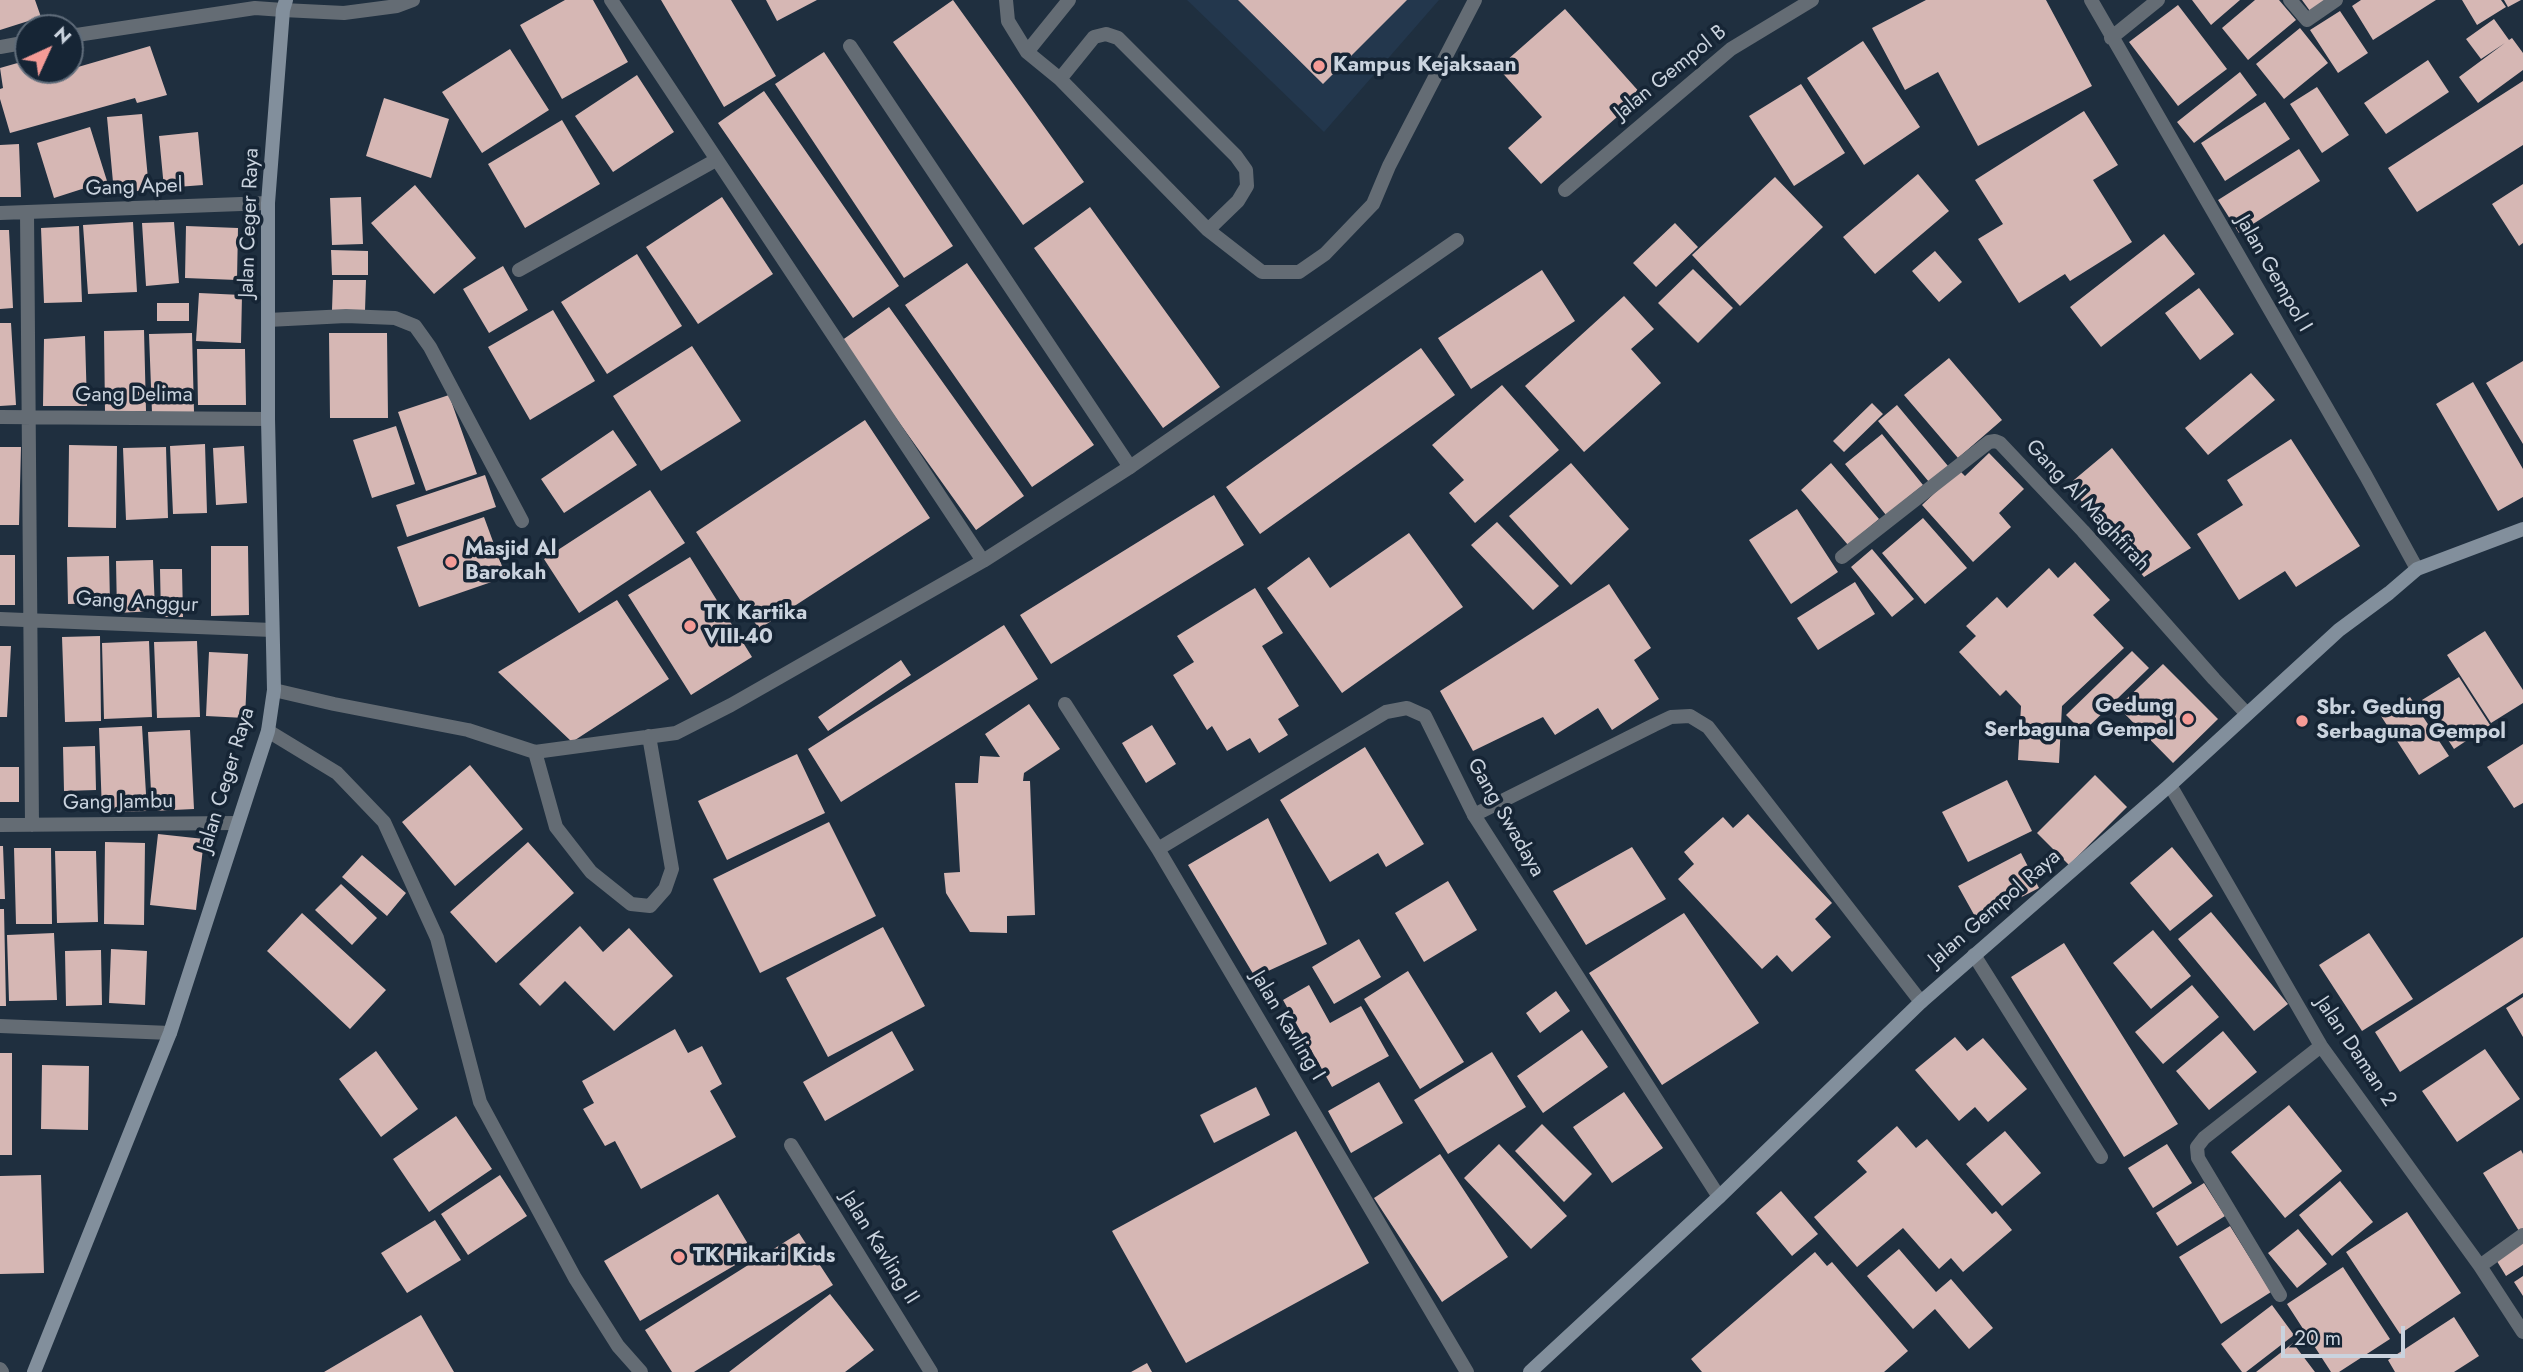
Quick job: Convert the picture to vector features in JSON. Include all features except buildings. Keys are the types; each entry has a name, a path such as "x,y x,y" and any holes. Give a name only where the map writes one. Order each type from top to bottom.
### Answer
{"main road":[{"name":"Jalan Ceger Raya","path":"34,1372 170,1033 268,731 274,690 268,419 268,203 285,5"},
{"name":"Jalan Gempol Raya","path":"1530,1372 1719,1197 1921,1002 2170,785 2339,630 2417,569 2523,529"}],"street":[{"path":"84,34 255,8 285,5 344,13 397,6 413,0"},
{"path":"611,0 983,561"},
{"path":"1006,0 1008,21 1027,52 1060,79 1208,230 1262,272 1299,272 1325,254 1373,204 1389,166 1475,0"},
{"path":"1027,52 1069,0"},
{"name":"Jalan Gempol B","path":"1565,190 1731,48 1812,0"},
{"name":"Jalan Gempol I","path":"2091,0 2367,476 2417,569"},
{"path":"2111,38 2158,0"},
{"path":"2290,0 2307,20 2336,0"},
{"path":"1060,79 1094,37 1106,34 1118,38 1226,146 1246,170 1247,186 1238,201 1208,230"},
{"path":"850,46 1130,467"},
{"path":"519,270 716,160"},
{"name":"Gang Apel","path":"0,213 268,203"},
{"path":"27,212 32,825"},
{"path":"274,690 468,730 535,752 676,733 732,705 983,561 1130,467 1457,240"},
{"path":"268,320 346,316 395,318 415,326 430,347 522,521"},
{"name":"Gang Delima","path":"0,417 268,419"},
{"name":"Gang Al Maghfirah","path":"1842,557 1989,442 1995,441 2000,443 2083,531 2248,714"},
{"name":"Gang Anggur","path":"0,618 272,630"},
{"name":"Jalan Kavling I","path":"1065,704 1158,849 1467,1372"},
{"name":"Gang Swadaya","path":"1158,849 1386,712 1407,708 1425,716 1474,815 1719,1197"},
{"path":"1474,815 1671,717 1690,716 1708,727 1921,1002"},
{"path":"268,731 337,773 384,822 437,937 480,1102 575,1278 618,1346 641,1372"},
{"path":"535,752 556,827 591,872 631,904 650,906 666,889 672,869 649,736"},
{"name":"Jalan Daman 2","path":"2170,785 2321,1046 2480,1266 2523,1332"},
{"name":"Gang Jambu","path":"0,825 237,823"},
{"path":"1974,955 2101,1157"},
{"path":"0,1026 170,1033"},
{"path":"2280,1295 2198,1158 2197,1147 2204,1138 2321,1046"},
{"name":"Jalan Kavling II","path":"791,1145 931,1372"},
{"path":"2480,1266 2523,1235"}],"shaded area":[{"name":"Kampus Kejaksaan","path":"1187,0 1439,0 1324,132"}],"place":[{"name":"Kampus Kejaksaan","path":"1319,66"},
{"name":"Masjid Al Barokah","path":"451,562"},
{"name":"TK Kartika VIII-40","path":"690,626"},
{"name":"Gedung Serbaguna Gempol","path":"2188,719"},
{"name":"Sbr. Gedung Serbaguna Gempol","path":"2302,721"},
{"name":"TK Hikari Kids","path":"679,1257"}]}
